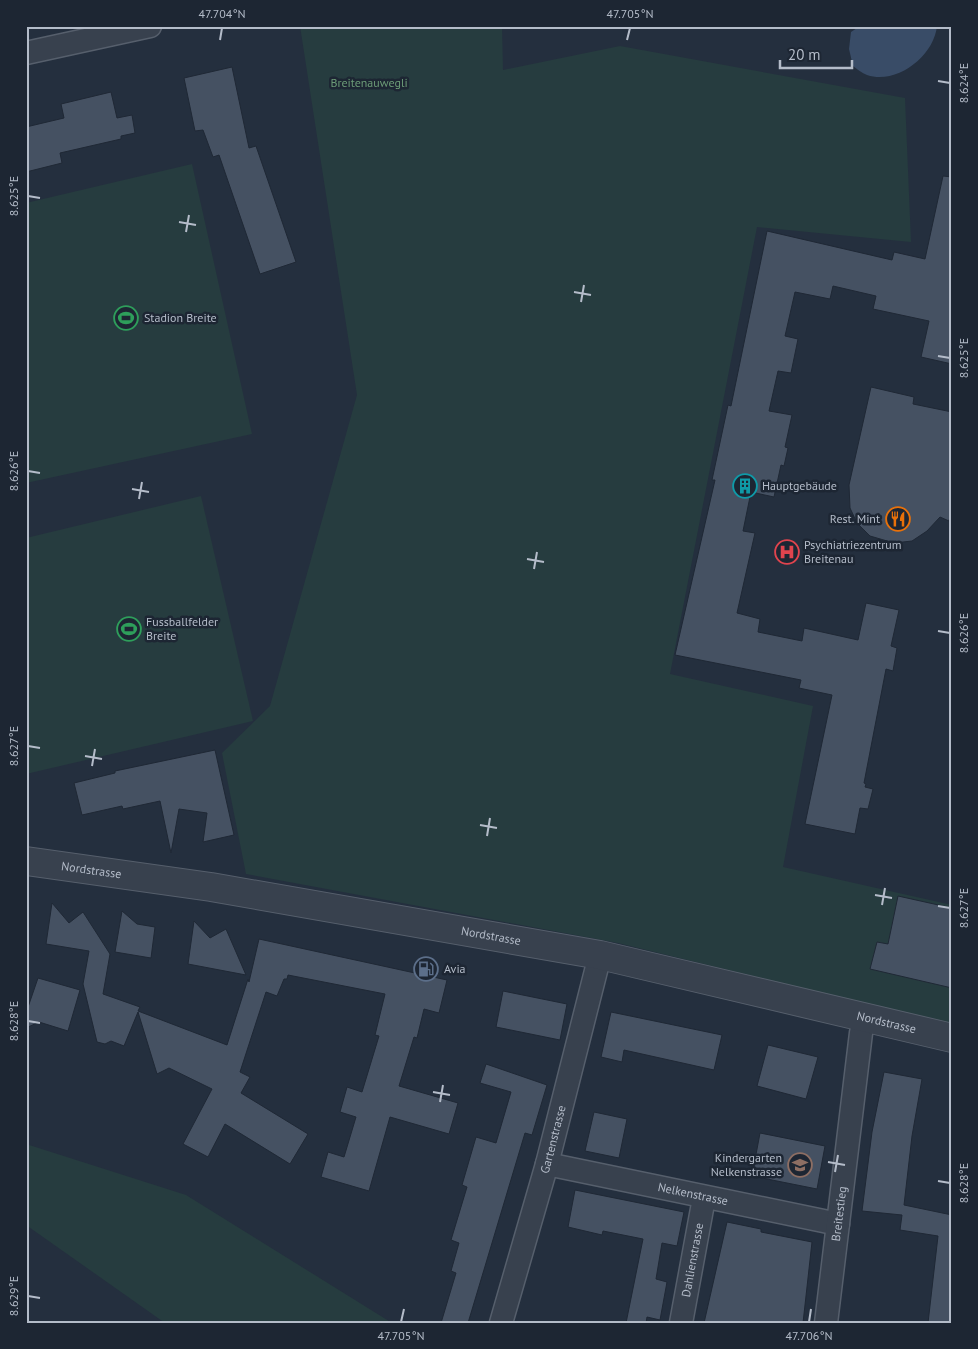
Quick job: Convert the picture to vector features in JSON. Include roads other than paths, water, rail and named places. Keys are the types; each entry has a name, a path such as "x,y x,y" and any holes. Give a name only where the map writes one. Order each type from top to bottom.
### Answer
{"street":[{"path":"26,53 150,26"},
{"name":"Nordstrasse","path":"26,861 211,887 600,955 952,1038"},
{"name":"Gartenstrasse","path":"501,1323 546,1164 600,955"},
{"name":"Breitestieg","path":"826,1323 861,1033 865,1017"},
{"name":"Nelkenstrasse","path":"546,1164 704,1198 838,1224"},
{"name":"Dahlienstrasse","path":"681,1323 704,1198"}],"water":[{"path":"860,26 937,26 929,48 912,66 890,76 878,77 867,75 853,66 849,49 851,32"}],"place":[{"name":"Stadion Breite","path":"126,318"},
{"name":"Hauptgebäude","path":"745,486"},
{"name":"Rest. Mint","path":"898,519"},
{"name":"Psychiatriezentrum Breitenau","path":"787,552"},
{"name":"Fussballfelder Breite","path":"129,629"},
{"name":"Avia","path":"426,969"},
{"name":"Kindergarten Nelkenstrasse","path":"800,1165"}],"park label":[{"name":"Breitenauwegli","path":"369,83"}]}
